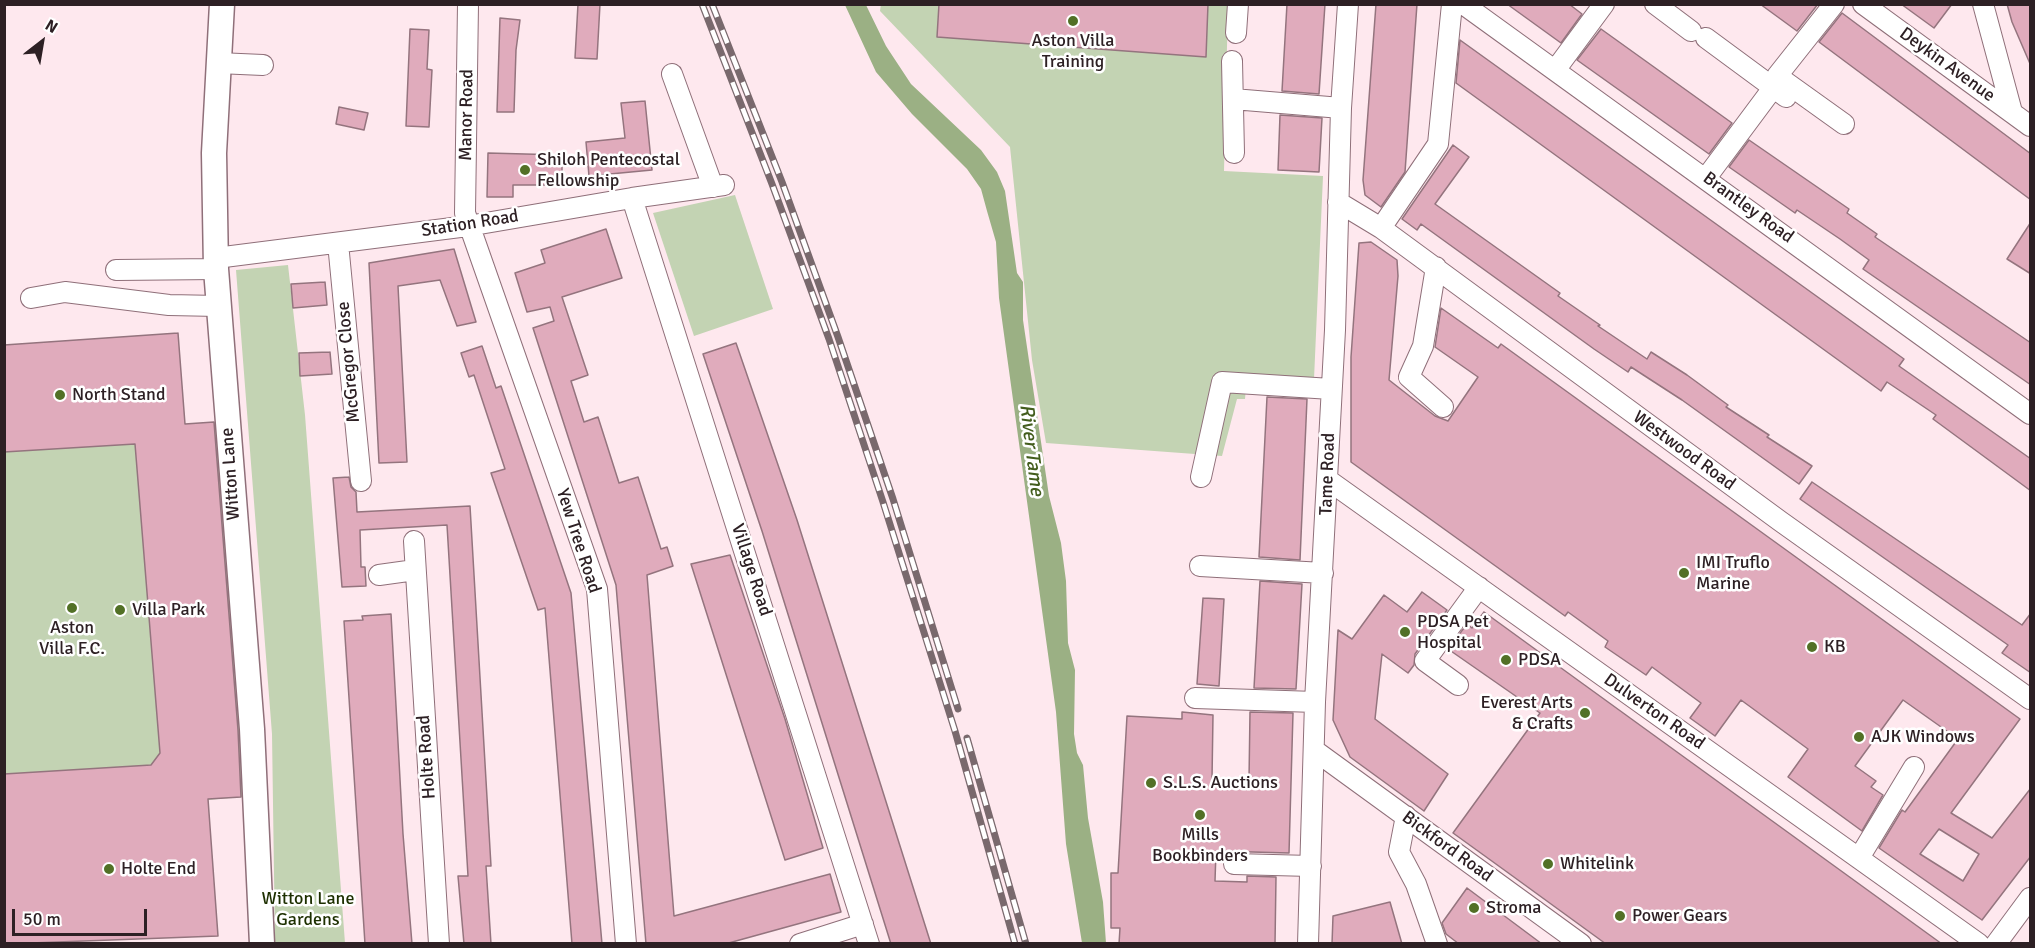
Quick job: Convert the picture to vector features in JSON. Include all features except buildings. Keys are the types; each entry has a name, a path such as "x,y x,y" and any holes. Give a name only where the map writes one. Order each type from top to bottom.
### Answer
{"main road":[{"name":"Witton Lane","path":"222,4 214,177 216,264 252,729 262,944"}],"street":[{"name":"Manor Road","path":"468,4 465,213 468,226"},
{"path":"1236,33 1238,4"},
{"name":"Tame Road","path":"1308,944 1315,702 1328,480 1341,108 1348,4"},
{"path":"1381,228 1438,144 1452,4"},
{"name":"Brantley Road","path":"1463,4 2031,414"},
{"path":"1556,69 1604,4"},
{"path":"1655,4 1700,31 1841,130"},
{"path":"1706,178 1834,4"},
{"name":"Deykin Avenue","path":"1863,4 2031,126"},
{"path":"1983,4 2012,112"},
{"path":"1232,61 1234,153"},
{"path":"218,63 263,65"},
{"name":"Station Road","path":"165,304 116,270 216,264 338,243 468,226 719,186 672,74"},
{"path":"1233,99 1341,108"},
{"name":"Village Road","path":"633,198 869,944"},
{"name":"Westwood Road","path":"1338,202 1381,228 1436,267 1780,521 2031,699"},
{"name":"Yew Tree Road","path":"468,226 597,589 626,944"},
{"name":"McGregor Close","path":"338,243 360,481"},
{"path":"1436,267 1423,346 1409,377 1443,407"},
{"path":"31,298 65,292 165,304 218,306"},
{"path":"1201,477 1222,382 1330,389"},
{"name":"Dulverton Road","path":"1328,480 1979,944"},
{"name":"Holte Road","path":"414,541 439,944"},
{"path":"1200,567 1323,573"},
{"path":"379,575 415,570"},
{"path":"1458,685 1425,661 1479,587"},
{"path":"1195,698 1315,702"},
{"name":"Bickford Road","path":"1314,750 1581,944"},
{"path":"1859,858 1914,767"},
{"path":"1406,816 1399,852 1416,884 1437,944"},
{"path":"1234,864 1311,866"},
{"path":"1996,944 2031,898"},
{"path":"800,944 863,924"}],"green space":[{"path":"881,4 1228,5 1224,171 1323,176 1314,379 1247,376 1245,399 1237,399 1222,456 1046,443 1032,360 1010,147 880,11"},
{"path":"735,195 773,309 694,336 653,213"},
{"name":"Witton Lane Gardens","path":"288,265 305,415 345,943 275,943 272,734 236,270"},
{"name":"Villa Park","path":"178,333 185,424 222,422 250,796 208,800 218,936 5,944 5,345"}],"water":[{"name":"River Tame","path":"845,5 866,5 886,46 911,84 981,150 997,172 1005,191 1017,273 1023,282 1023,320 1049,496 1061,543 1066,581 1068,643 1075,670 1074,734 1077,753 1083,765 1088,818 1103,902 1106,943 1082,943 1066,844 1056,712 999,298 996,242 981,189 967,169 912,114 876,72"}],"railway":[{"path":"702,4 829,339 955,731 1015,944"},
{"path":"712,4 782,182 838,337 893,499 958,709"},
{"path":"967,738 1026,944"}],"place":[{"name":"Aston Villa Training","path":"1073,21"},
{"name":"Shiloh Pentecostal Fellowship","path":"525,170"},
{"name":"North Stand","path":"60,395"},
{"name":"IMI Truflo Marine","path":"1684,573"},
{"name":"Aston Villa F.C.","path":"72,608"},
{"name":"Villa Park","path":"120,610"},
{"name":"PDSA Pet Hospital","path":"1405,632"},
{"name":"KB","path":"1812,647"},
{"name":"PDSA","path":"1506,660"},
{"name":"Everest Arts & Crafts","path":"1585,713"},
{"name":"AJK Windows","path":"1859,737"},
{"name":"S.L.S. Auctions","path":"1151,783"},
{"name":"Mills Bookbinders","path":"1200,815"},
{"name":"Whitelink","path":"1548,864"},
{"name":"Holte End","path":"109,869"},
{"name":"Stroma","path":"1474,908"},
{"name":"Power Gears","path":"1620,916"}]}
